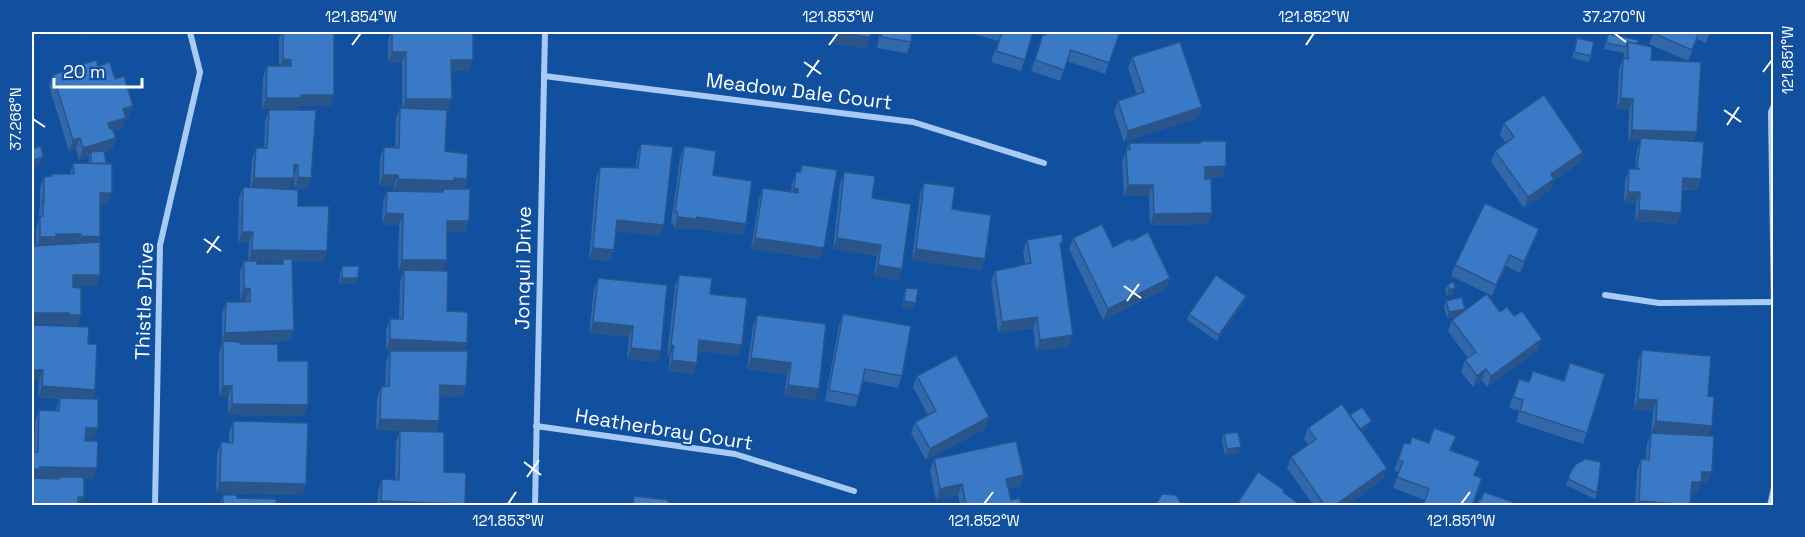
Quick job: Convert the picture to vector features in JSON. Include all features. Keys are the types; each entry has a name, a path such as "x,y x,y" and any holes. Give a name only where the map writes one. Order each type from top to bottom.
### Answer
{"street":[{"name":"Thistle Drive","path":"155,506 160,244 200,72 190,32"},
{"name":"Jonquil Drive","path":"535,506 545,32"},
{"name":"Meadow Dale Court","path":"544,76 913,122 1044,163"},
{"path":"1773,105 1771,112 1773,306"},
{"path":"1605,295 1659,303 1773,302"},
{"name":"Heatherbray Court","path":"536,426 735,454 854,491"},
{"path":"1770,506 1773,489"}],"building":[{"path":"283,32 334,32 334,95 266,98 267,66 291,66 291,60 283,59"},
{"path":"392,32 473,32 473,60 451,60 452,99 406,99 406,52 392,52"},
{"path":"837,32 871,32 870,37"},
{"path":"882,32 912,32 911,42 881,37"},
{"path":"1002,32 1033,32 1025,60 996,51"},
{"path":"1046,32 1120,32 1109,63 1071,50 1064,70 1035,60 1043,34 1045,35"},
{"path":"1654,32 1699,32 1692,50"},
{"path":"1608,34 1638,40 1637,44 1628,42 1626,47 1606,43"},
{"path":"1577,38 1594,42 1591,56 1574,52"},
{"path":"1180,42 1202,107 1128,131 1118,101 1144,92 1132,57"},
{"path":"1628,42 1652,47 1651,60 1701,62 1697,132 1632,130 1633,99 1621,98 1623,58 1628,59"},
{"path":"96,60 98,66 110,62 115,79 124,76 133,106 123,109 126,118 108,123 116,138 83,148 80,138 73,140 53,75 77,67 79,72 82,71 80,65"},
{"path":"1544,95 1583,152 1551,174 1554,179 1528,197 1495,151 1514,137 1504,123"},
{"path":"400,108 447,110 445,151 468,154 467,179 454,178 454,181 398,179 398,175 383,175 384,147 399,148"},
{"path":"269,110 316,110 311,178 298,177 298,165 294,165 294,178 254,178 256,148 267,148"},
{"path":"1641,138 1704,142 1701,179 1683,178 1681,213 1639,210 1640,192 1628,192 1629,169 1639,169 1637,167"},
{"path":"1200,141 1226,141 1226,166 1205,167 1205,179 1211,179 1212,213 1154,214 1153,185 1128,185 1126,150 1130,150 1129,143 1200,143"},
{"path":"641,144 673,147 664,225 617,220 614,250 593,248 600,167 638,168"},
{"path":"41,146 43,157 32,160 32,149"},
{"path":"684,146 716,151 713,175 752,181 746,224 697,217 696,219 678,217 675,212"},
{"path":"104,151 106,163 91,164 91,152"},
{"path":"73,163 112,164 112,193 100,193 100,237 56,234 56,237 40,237 44,177 52,176 52,174 74,174"},
{"path":"802,165 837,170 824,248 755,238 763,188 798,193 798,189 794,188 796,172 801,172"},
{"path":"844,172 875,176 872,198 911,204 902,269 878,265 881,245 837,238"},
{"path":"924,183 955,187 952,209 991,215 985,259 916,249"},
{"path":"243,187 298,190 298,206 329,206 327,251 252,250 253,232 242,232"},
{"path":"444,189 470,189 469,221 447,221 447,260 402,260 403,214 386,213 387,191 443,192"},
{"path":"1485,203 1539,229 1524,262 1510,255 1496,285 1455,265"},
{"path":"1102,224 1113,247 1131,238 1132,241 1148,232 1170,278 1108,309 1073,238"},
{"path":"1062,234 1063,243 1060,243 1073,335 1040,340 1037,317 1002,322 995,271 1031,263 1027,240"},
{"path":"32,242 33,246 100,242 100,275 73,275 73,287 81,288 81,315 32,313"},
{"path":"283,259 292,259 294,330 225,333 226,302 250,302 250,289 244,288 244,261 257,261 257,264 283,264"},
{"path":"342,266 359,266 358,278 342,278"},
{"path":"404,270 448,271 447,311 468,312 467,343 390,339 390,319 403,319"},
{"path":"679,275 712,278 710,294 747,298 742,345 699,340 697,363 672,360 674,346 671,345"},
{"path":"1216,275 1246,296 1219,335 1189,314"},
{"path":"598,278 667,285 661,351 631,348 633,326 593,322"},
{"path":"1454,282 1455,288 1449,290 1448,284"},
{"path":"906,288 918,289 916,303 904,301"},
{"path":"1487,294 1500,312 1507,307 1514,316 1522,311 1542,339 1491,376 1486,369 1477,376 1465,360 1476,352 1452,320"},
{"path":"1462,297 1465,309 1449,312 1446,301"},
{"path":"843,314 911,326 902,376 865,369 859,396 829,390"},
{"path":"757,315 826,324 819,389 788,385 791,363 751,358"},
{"path":"32,325 89,327 88,344 97,344 95,390 42,386 43,370 32,370"},
{"path":"223,341 240,342 240,344 278,344 278,361 308,361 308,405 232,404 232,386 223,386"},
{"path":"1642,350 1711,356 1708,396 1714,397 1712,426 1656,421 1657,400 1638,399"},
{"path":"390,351 468,351 466,386 440,385 439,421 380,419 381,387 389,386"},
{"path":"956,355 989,417 930,449 915,422 936,411 917,376"},
{"path":"1570,363 1605,374 1587,433 1520,411 1523,400 1513,397 1519,379 1529,382 1533,371 1564,381"},
{"path":"60,398 98,399 98,428 86,428 85,441 98,441 97,468 40,467 40,469 32,469 32,452 38,452 39,410 59,411"},
{"path":"1342,404 1387,468 1334,506 1325,506 1291,457 1316,439 1308,428"},
{"path":"1362,407 1372,421 1360,429 1350,415"},
{"path":"233,421 308,423 306,484 220,482 221,442 233,443"},
{"path":"1434,428 1456,436 1450,450 1480,461 1474,475 1482,478 1472,506 1463,503 1463,506 1423,506 1429,489 1397,477 1403,461 1398,460 1404,443 1410,444 1412,437 1429,443"},
{"path":"400,431 444,432 444,472 466,473 465,504 381,501 382,479 399,480"},
{"path":"1238,432 1241,447 1227,449 1224,434"},
{"path":"1651,433 1714,436 1712,472 1702,472 1701,482 1692,482 1690,505 1639,501 1641,459 1649,460"},
{"path":"1016,441 1024,475 1006,479 1011,500 1020,498 1021,506 966,506 962,484 940,489 934,459"},
{"path":"1585,459 1601,462 1597,493 1568,479 1576,464"},
{"path":"1258,472 1302,506 1244,506 1238,502"},
{"path":"59,477 84,477 84,497 78,497 78,506 32,506 32,478 59,479"},
{"path":"1484,492 1521,505 1521,506 1477,506"},
{"path":"1162,494 1176,495 1182,506 1155,506"},
{"path":"223,495 237,495 237,498 276,499 276,506 223,506"},
{"path":"634,496 668,500 668,506 633,506"}]}
